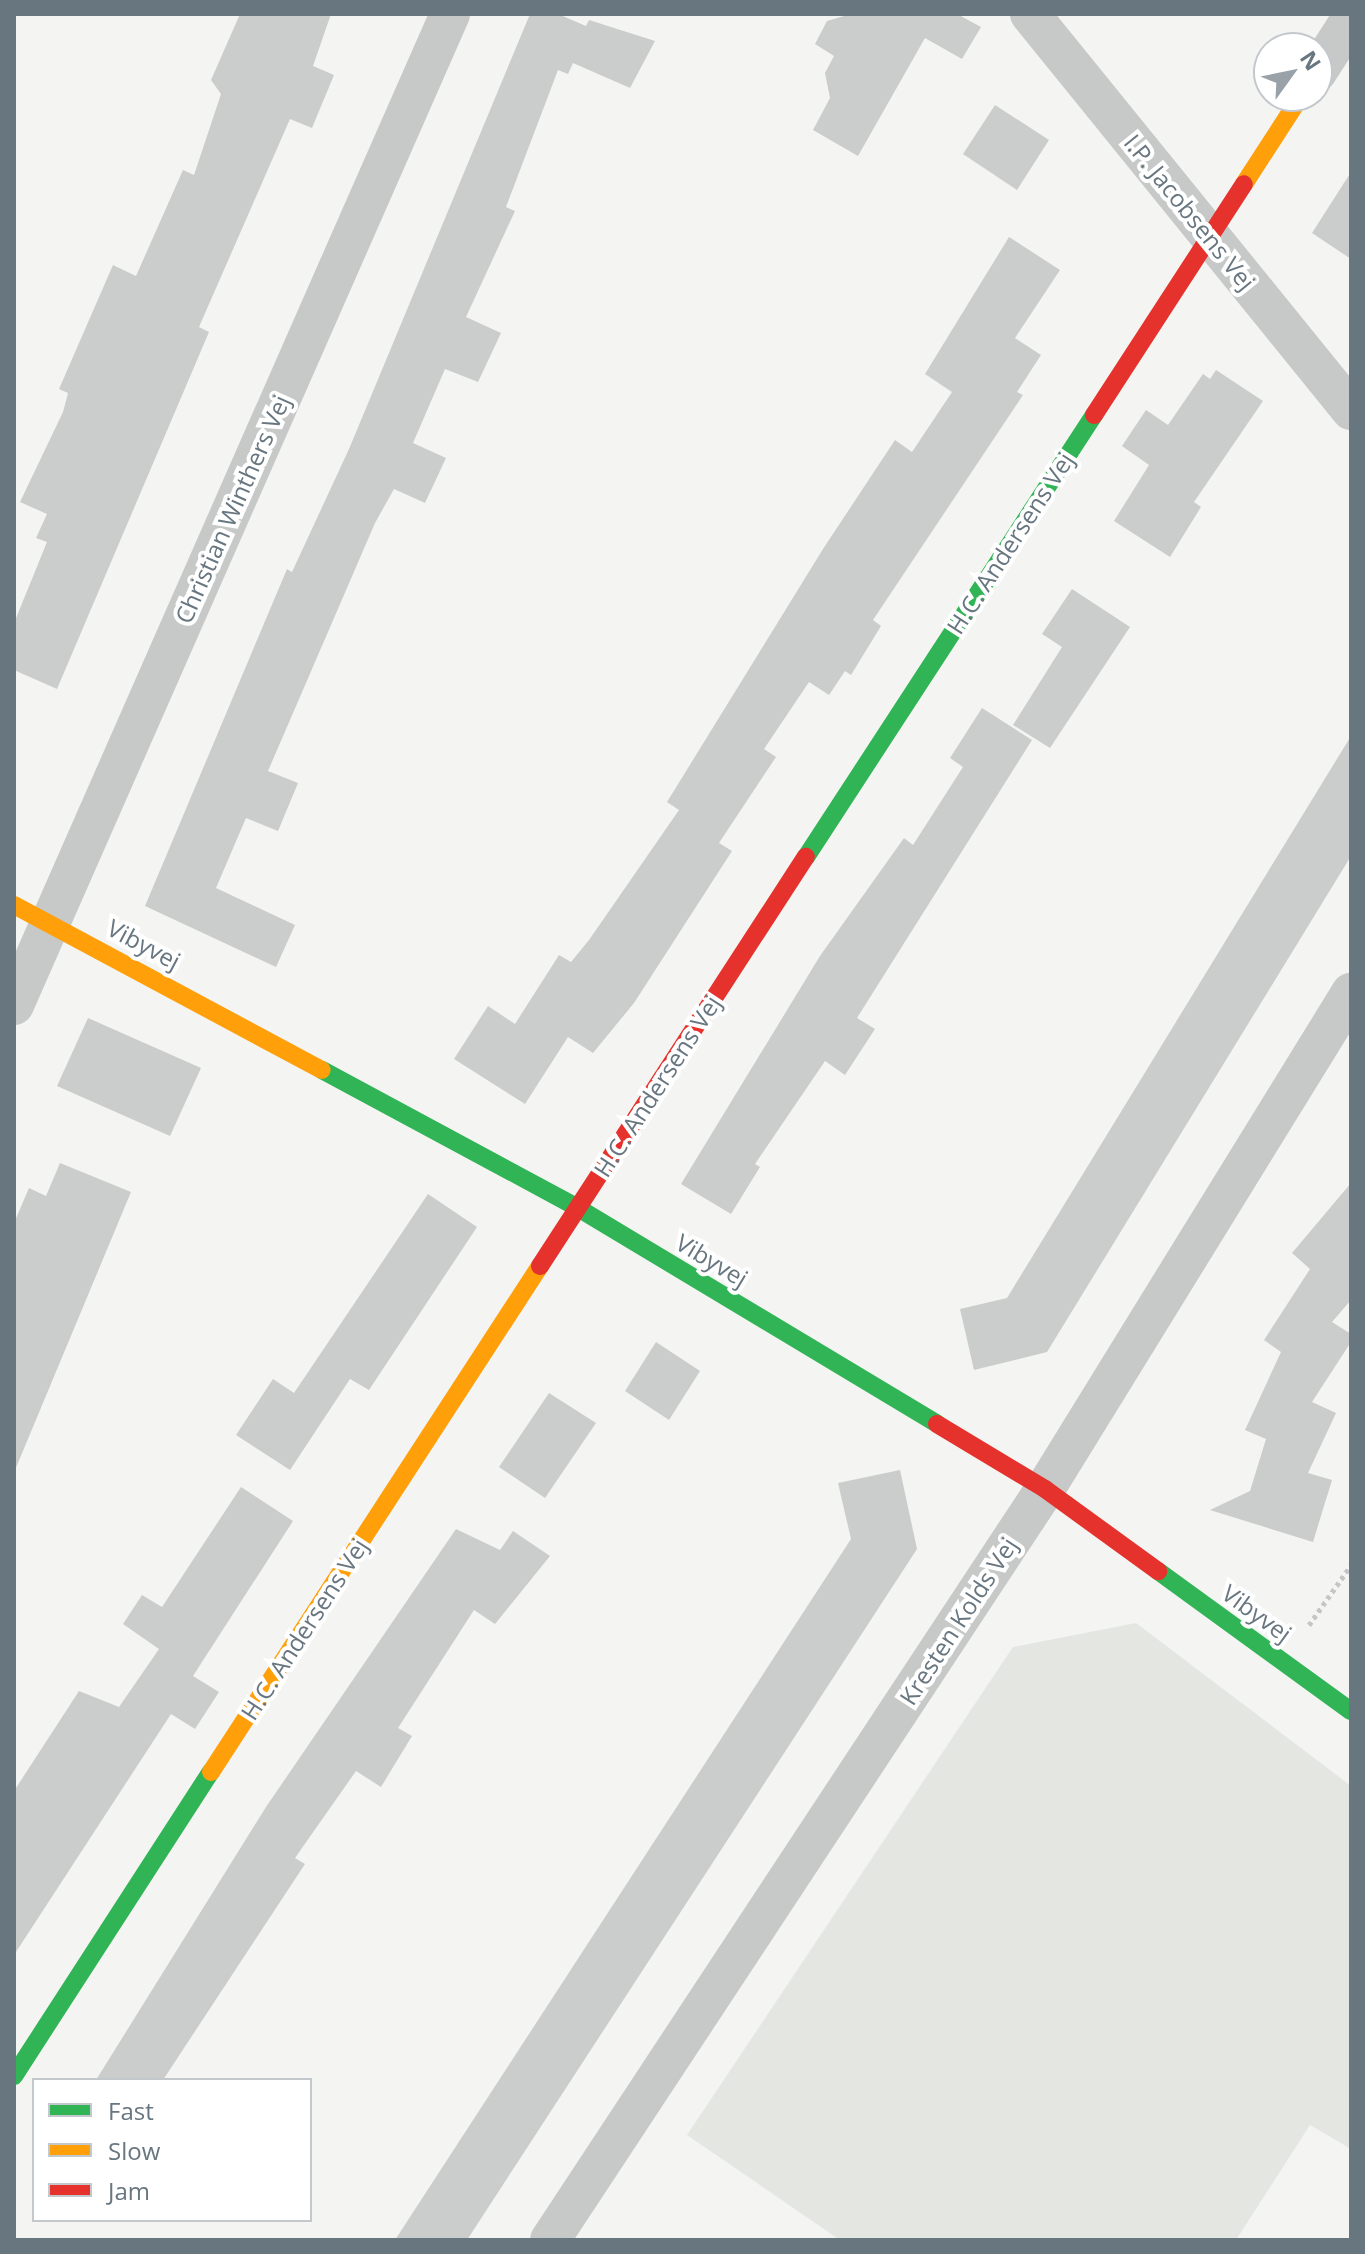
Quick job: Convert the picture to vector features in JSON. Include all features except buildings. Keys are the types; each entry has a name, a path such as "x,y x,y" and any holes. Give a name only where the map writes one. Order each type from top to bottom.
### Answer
{"street":[{"name":"Christian Winthers Vej","path":"14,1005 450,14"},
{"name":"I.P. Jacobsens Vej","path":"1030,14 1351,410"},
{"path":"1333,47 1351,19"},
{"name":"H.C. Andersens Vej","path":"14,2076 1291,112"},
{"name":"Vibyvej","path":"14,905 578,1208 1045,1489 1351,1711"},
{"name":"Kresten Kolds Vej","path":"550,2240 1045,1489 1351,993"}],"path":[{"path":"1283,1662 1351,1565"}],"shaded area":[{"path":"1136,1623 1351,1786 1351,2149 1310,2125 1236,2240 840,2240 687,2135 1013,1647"}],"traffic: fast":[{"path":"806,857 1094,415"},
{"path":"322,1070 578,1208 937,1424"},
{"path":"1158,1571 1351,1711"},
{"path":"14,2076 211,1772"}],"traffic: slow":[{"path":"1244,184 1291,112"},
{"path":"14,905 322,1070"},
{"path":"211,1772 540,1266"}],"traffic: jam":[{"path":"1094,415 1244,184"},
{"path":"540,1266 806,857"},
{"path":"937,1424 1045,1489 1158,1571"}]}
